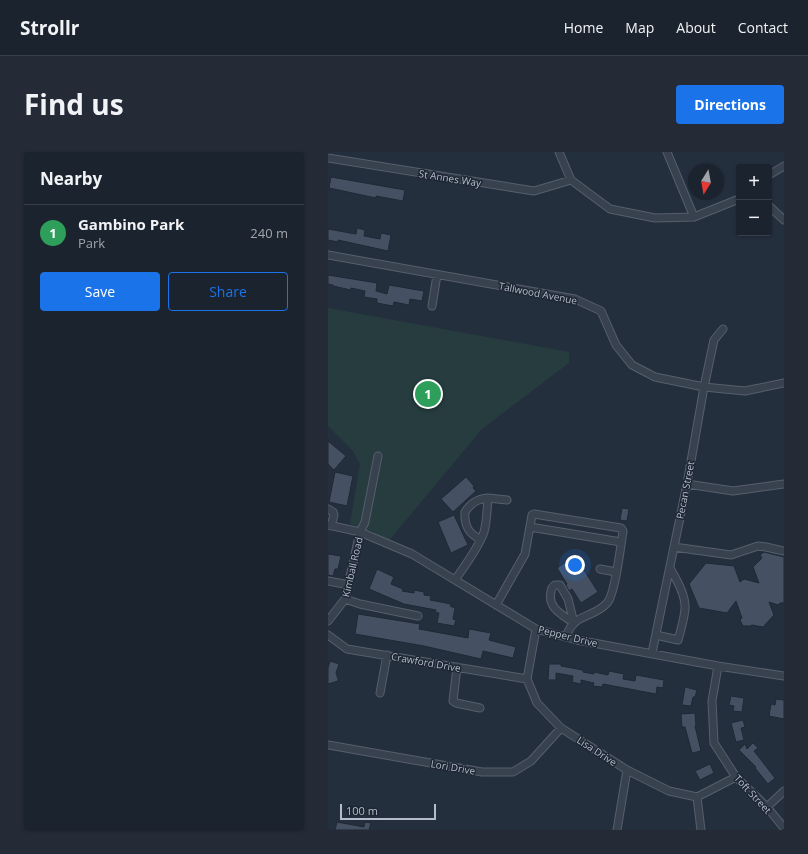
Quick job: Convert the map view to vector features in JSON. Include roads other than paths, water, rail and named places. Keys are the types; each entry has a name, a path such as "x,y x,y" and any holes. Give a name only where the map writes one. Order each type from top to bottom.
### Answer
{"street":[{"path":"559,152 571,180 610,209 655,218 694,217 736,200"},
{"path":"667,152 694,217"},
{"name":"St Annes Way","path":"328,158 534,191 571,180"},
{"path":"772,173 784,166"},
{"path":"772,209 784,220"},
{"name":"Tallwood Avenue","path":"328,255 575,299 601,311 616,345 632,365 655,377 704,387 745,391 784,382"},
{"path":"432,306 437,275"},
{"name":"Pecan Street","path":"652,653 687,484 714,340 723,329"},
{"name":"Kimball Road","path":"328,621 345,599 360,532 365,522 378,456"},
{"path":"687,484 733,491 784,484"},
{"path":"480,539 472,535 466,524 465,512 472,503 477,500 488,498 508,500"},
{"path":"456,580 480,539 486,524 488,498"},
{"path":"328,509 333,512 334,515 330,526"},
{"path":"496,605 525,554 532,515 536,514 621,528 623,530 611,598 596,612 574,623 569,628 566,637"},
{"name":"Pepper Drive","path":"330,526 360,532 412,554 536,629 566,637 718,666 784,676"},
{"path":"530,527 621,542"},
{"path":"674,547 731,556 758,546 784,551"},
{"path":"656,635 678,640 685,612 684,599 670,568"},
{"path":"600,569 616,572"},
{"path":"328,581 349,585"},
{"path":"556,585 560,586 568,599 574,623 552,606 550,602 552,588 556,585"},
{"path":"345,599 360,604 418,616"},
{"path":"527,679 536,629"},
{"name":"Crawford Drive","path":"328,635 347,649 527,679"},
{"path":"380,693 387,655"},
{"name":"Toft Street","path":"718,666 712,701 714,742 736,777 767,807 784,828"},
{"path":"457,667 453,701 480,708"},
{"name":"Lisa Drive","path":"527,679 537,703 561,728 627,770 669,791 697,797"},
{"name":"Lori Drive","path":"328,745 482,772 513,772 531,762 561,728"},
{"path":"617,830 627,770"},
{"path":"701,830 697,797 736,777"},
{"path":"767,807 784,791"}],"place":[{"name":"Gambino Park","path":"428,394"}]}
